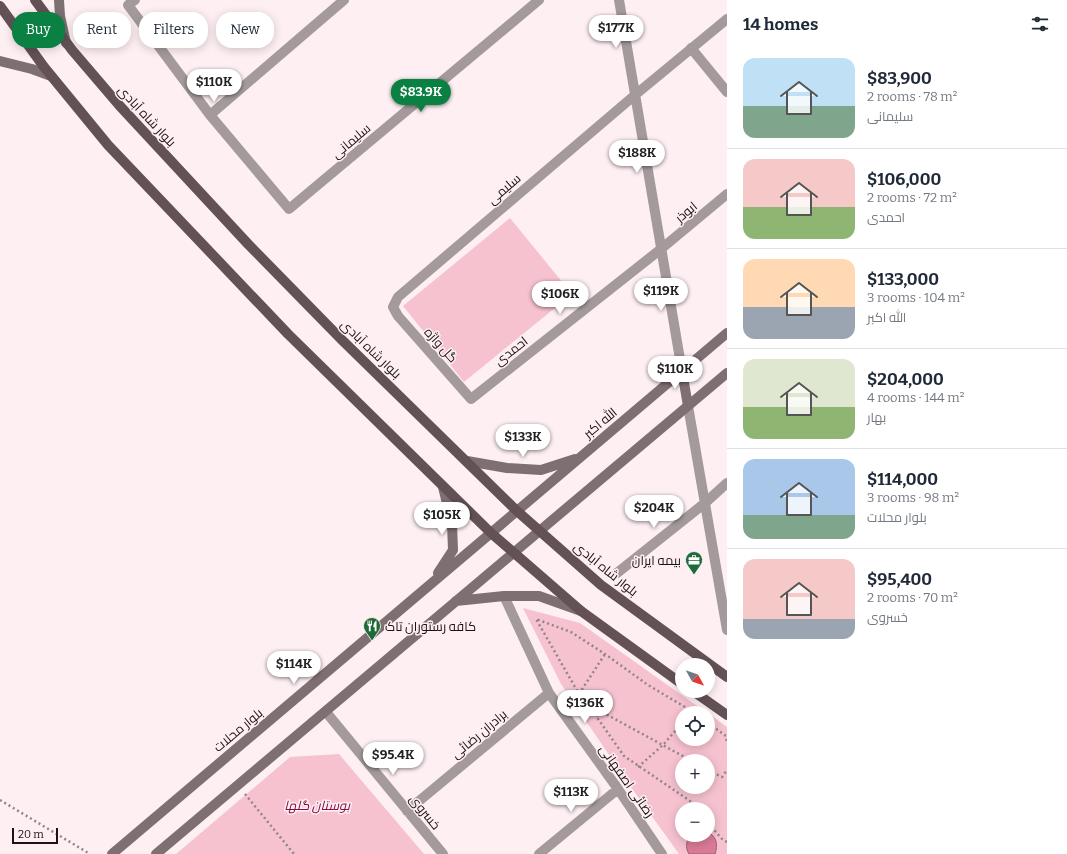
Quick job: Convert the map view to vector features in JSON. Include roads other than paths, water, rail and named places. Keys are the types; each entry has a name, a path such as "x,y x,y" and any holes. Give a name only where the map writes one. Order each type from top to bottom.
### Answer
{"main road":[{"name":"بلوار شاه آبادی","path":"35,0 66,43 119,105 248,244 342,340 517,511 601,585 727,677"},
{"path":"59,0 60,16 66,43"},
{"path":"0,6 51,76 108,145 288,334 443,487 513,553 581,611 675,679"},
{"path":"0,61 32,69 51,76"},
{"name":"الله اکبر","path":"491,533 727,333"},
{"path":"682,371 688,406"},
{"path":"156,854 727,373"},
{"path":"467,461 508,468 541,470 579,458"},
{"path":"431,583 453,550 452,524 443,487"},
{"name":"بلوار محلات","path":"112,854 491,533"},
{"path":"456,601 504,596 539,596 581,611"},
{"path":"703,698 727,715"}],"street":[{"path":"132,3 210,115 344,0"},
{"name":"سلیمانی","path":"210,115 289,209 539,0"},
{"path":"618,0 682,371"},
{"name":"سلیمی","path":"393,307 398,297 635,94 727,19"},
{"path":"691,48 727,92"},
{"name":"ابوذر","path":"662,249 727,194"},
{"name":"احمدی","path":"471,399 662,249"},
{"name":"گل واژه","path":"393,307 398,316 471,399"},
{"path":"688,406 727,630"},
{"path":"617,573 705,503 727,482"},
{"name":"رضائی اصفهانی","path":"504,596 549,693 618,789 662,854"},
{"name":"برادران رضائی","path":"407,811 549,693"},
{"name":"خسروی","path":"326,712 443,854"},
{"path":"539,854 618,789"}],"place":[{"name":"بیمه ایران","path":"694,575"},
{"name":"کافه رستوران تاک","path":"372,641"}],"park label":[{"name":"بوستان گلها","path":"317,805"}]}
